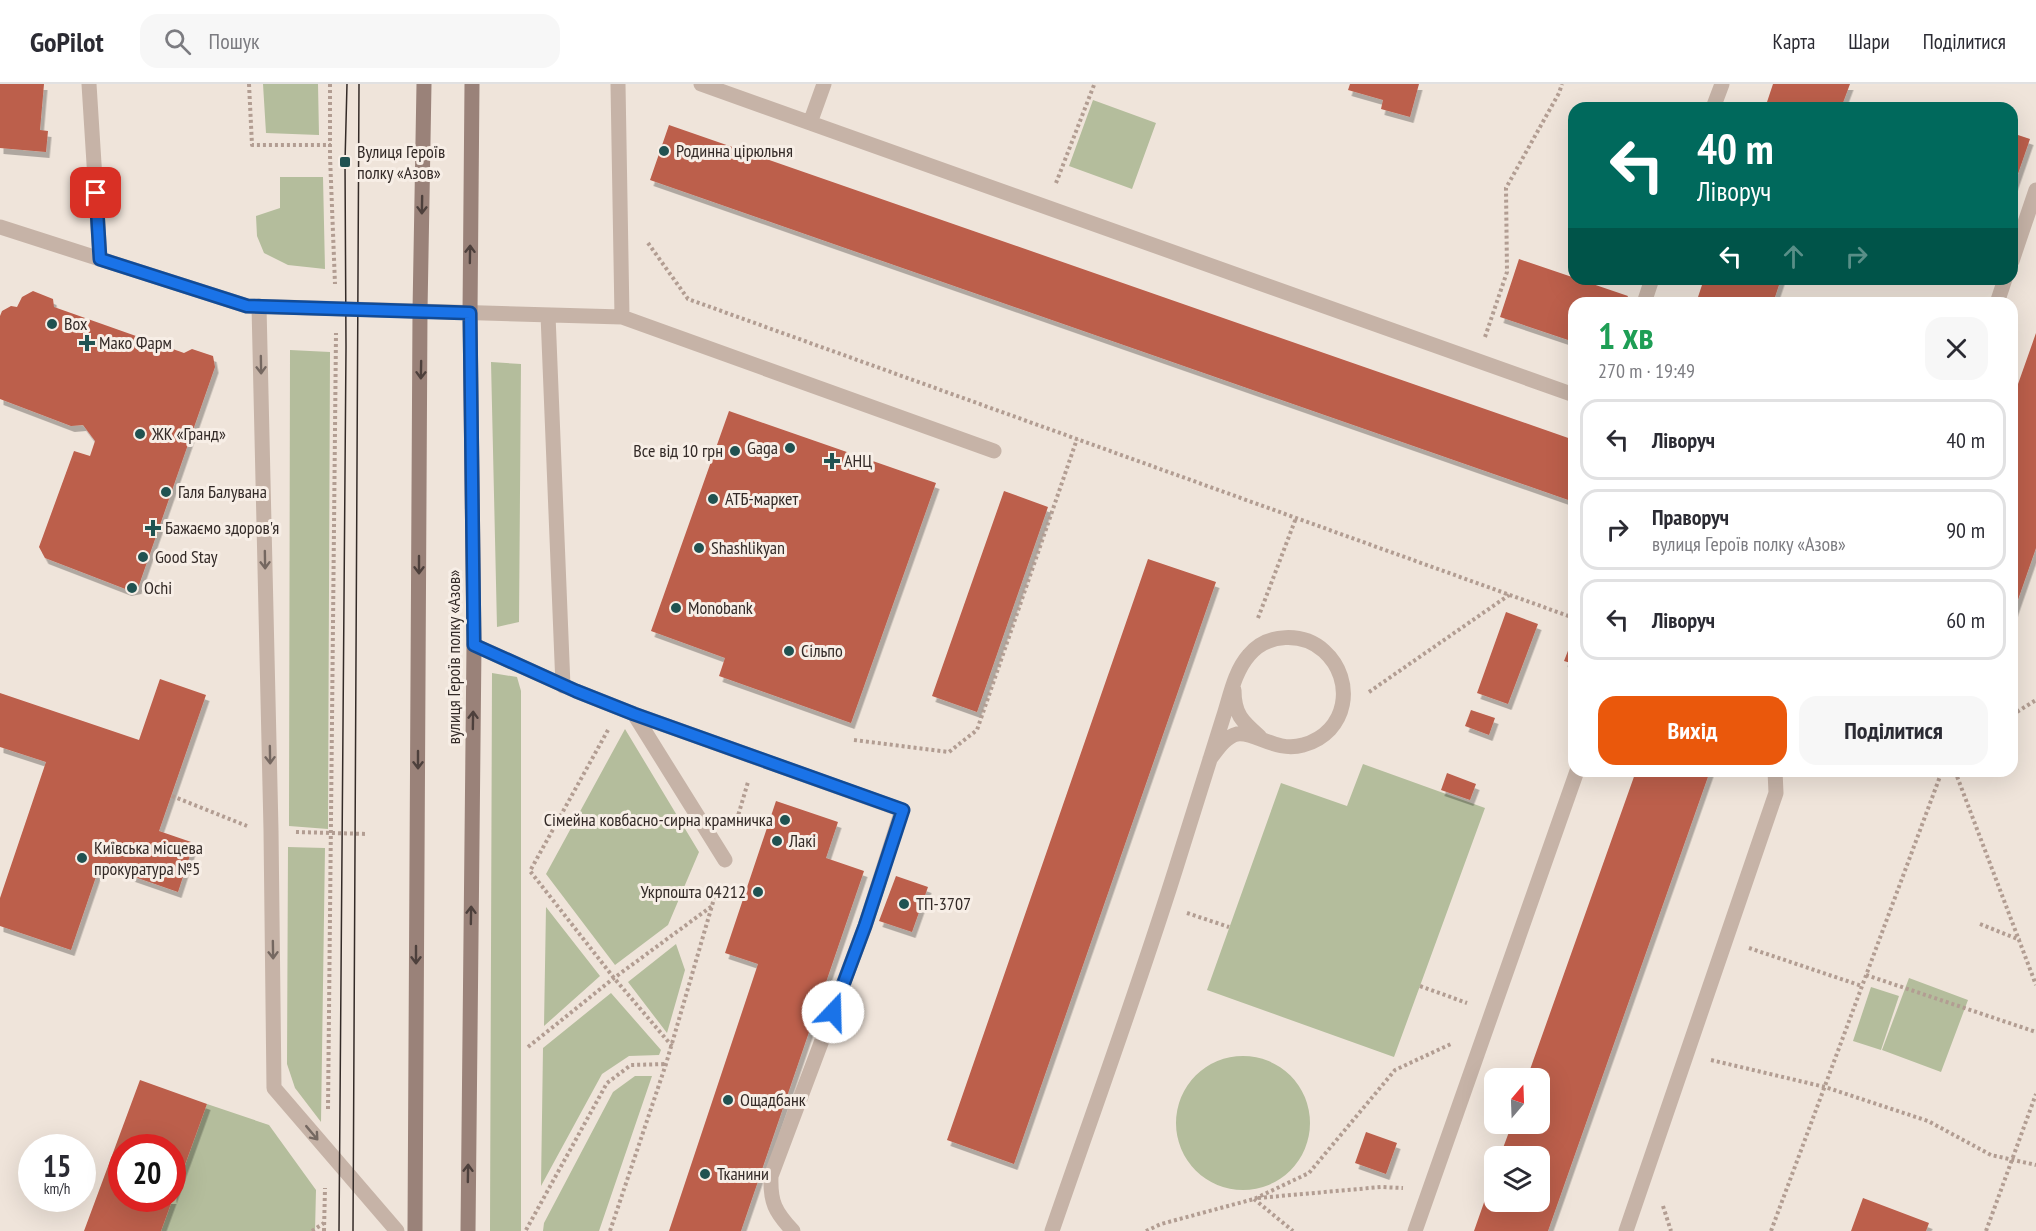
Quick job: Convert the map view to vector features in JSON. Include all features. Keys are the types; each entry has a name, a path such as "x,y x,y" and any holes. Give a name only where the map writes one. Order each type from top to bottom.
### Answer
{"main road":[{"name":"вулиця Героїв полку «Азов»","path":"415,1231 420,311 424,84"},
{"name":"вулиця Героїв полку «Азов»","path":"468,1231 474,645 470,313 472,84"}],"lane":[{"path":"89,84 100,259"},
{"path":"618,84 622,317"},
{"path":"701,84 1568,393"},
{"path":"810,123 824,84"},
{"path":"1715,102 1722,84"},
{"path":"2018,243 2036,190"},
{"path":"0,227 247,306 622,317 994,451"},
{"path":"259,306 271,831 274,1088 396,1231"},
{"path":"548,315 563,686"},
{"path":"1052,1231 1165,905 1210,759 1240,667 1251,652 1267,642 1284,637 1303,639 1319,647 1333,659 1342,675 1344,694 1341,711 1332,727 1319,739 1302,746 1284,747 1239,734 1231,736 1210,759"},
{"path":"474,645 563,686 627,711 903,810 865,926 771,1176 771,1196 777,1210 793,1231"},
{"path":"1234,684 1234,702 1241,719 1267,743"},
{"path":"627,711 725,860"},
{"path":"1415,1231 1575,777"},
{"path":"1626,1231 1776,794 1775,777"}],"path":[{"path":"249,84 252,145 331,145"},
{"path":"324,1231 327,1150 336,309 330,84"},
{"path":"1477,360 1507,272 1506,188 1562,84"},
{"path":"1047,207 1094,86"},
{"path":"647,242 688,299 1568,616"},
{"path":"854,740 949,752 977,730 1077,439"},
{"path":"1256,624 1296,518"},
{"path":"1341,711 1509,595"},
{"path":"2018,711 2036,700"},
{"path":"627,711 530,871 614,978 672,1046"},
{"path":"610,1231 672,1046 754,758"},
{"path":"1771,1231 1940,777"},
{"path":"1957,777 2036,985"},
{"path":"1165,905 1229,927"},
{"path":"528,1047 614,978 713,906"},
{"path":"1980,924 2020,940"},
{"path":"1726,940 1862,986"},
{"path":"1866,975 2036,1032"},
{"path":"1420,986 1492,1012"},
{"path":"1254,1199 1309,1173 1395,1070 1487,1027"},
{"path":"1686,1055 1825,1087 1928,1121 1991,1155 2036,1166"},
{"path":"526,1230 607,1083 631,1065 666,1064"},
{"path":"1986,1231 2036,1094"},
{"path":"1146,1231 1161,1224 1254,1199 1381,1187 1430,1190"},
{"path":"1254,1199 1293,1231"},
{"path":"312,1231 324,1222"}],"green space":[{"path":"263,84 318,84 319,135 266,133"},
{"path":"1093,100 1156,123 1132,189 1069,166"},
{"path":"280,177 323,177 325,269 288,265 264,253 257,236 256,216 280,208"},
{"path":"290,350 330,352 328,829 289,826"},
{"path":"491,362 521,364 519,622 497,627"},
{"path":"492,673 517,677 521,691 521,1231 490,1231"},
{"path":"625,729 699,852 668,925 615,965 546,874"},
{"path":"1363,764 1485,808 1394,1057 1207,990 1281,783 1347,806"},
{"path":"288,847 325,848 321,1122 295,1088 287,1064"},
{"path":"546,907 600,976 544,1026"},
{"path":"676,944 685,970 667,1033 628,982"},
{"path":"1909,978 1968,1000 1941,1072 1882,1050"},
{"path":"1871,987 1899,996 1881,1050 1853,1041"},
{"path":"611,993 661,1050 659,1055 629,1056 602,1074 541,1186 543,1048"},
{"path":"1243,1056 1269,1061 1290,1076 1305,1097 1310,1123 1305,1149 1290,1170 1269,1185 1243,1190 1217,1185 1196,1170 1181,1149 1176,1123 1181,1097 1196,1076 1217,1061"},
{"path":"635,1076 652,1076 599,1231 543,1231 544,1223 613,1092"},
{"path":"207,1104 269,1125 316,1190 315,1231 161,1231 168,1212 186,1212 186,1162"}],"building":[{"path":"0,84 44,84 40,130 48,131 46,152 0,148"},
{"path":"1350,84 1419,84 1410,117 1381,109 1383,100 1348,90"},
{"path":"1773,84 1850,84 1843,102 1767,102"},
{"path":"669,125 1568,438 1568,500 650,180"},
{"path":"2018,135 2030,139 2018,174"},
{"path":"1519,259 1568,276 1568,285 1596,285 1628,296 1568,297 1568,340 1500,317"},
{"path":"1702,285 1779,285 1775,297 1698,297"},
{"name":"ЖК «Гранд»","path":"33,291 53,299 54,307 184,353 192,349 213,356 215,367 138,588 128,590 45,558 39,547 74,451 90,456 95,441 83,425 71,426 0,399 0,316 2,311 11,306 17,307 22,297"},
{"path":"2036,333 2036,548 2018,600 2018,384"},
{"path":"729,411 936,483 851,723 719,676 725,658 651,631"},
{"path":"1004,491 1048,507 977,712 932,696"},
{"path":"1148,559 1216,582 1014,1164 947,1140"},
{"path":"1506,612 1538,624 1508,704 1477,693"},
{"path":"1568,651 1568,662 1564,661"},
{"path":"160,679 206,695 159,831 194,843 178,892 100,865 71,950 0,926 0,898 46,762 0,747 0,693 139,740"},
{"path":"1471,710 1495,718 1489,735 1465,726"},
{"path":"1447,773 1476,784 1470,800 1441,790"},
{"path":"1634,777 1708,777 1548,1231 1474,1231 1484,1202 1484,1212 1550,1212 1550,1146 1504,1146 1508,1134 1550,1134 1550,1068 1531,1068"},
{"path":"776,801 838,822 826,858 864,871 741,1231 669,1231 758,964 725,953"},
{"name":"ТП-3707","path":"896,876 928,887 912,932 879,921"},
{"path":"140,1080 207,1104 186,1162 186,1134 120,1134"},
{"path":"1366,1132 1397,1143 1386,1174 1355,1163"},
{"path":"108,1166 108,1212 168,1212 161,1231 84,1231 91,1212 96,1212 96,1199"},
{"path":"1863,1198 1929,1223 1926,1231 1851,1231"}],"tram line":[{"path":"339,1231 347,84"},
{"path":"353,1231 359,84"}],"place":[{"name":"Родинна цірюльня","path":"664,151"},
{"name":"Вулиця Героїв полку «Азов»","path":"345,162"},
{"name":"Box","path":"52,324"},
{"name":"Мако Фарм","path":"87,343"},
{"name":"ЖК «Гранд»","path":"140,434"},
{"name":"Gaga","path":"790,448"},
{"name":"Все від 10 грн","path":"735,451"},
{"name":"АНЦ","path":"832,461"},
{"name":"Галя Балувана","path":"166,492"},
{"name":"АТБ-маркет","path":"713,499"},
{"name":"Бажаємо здоров'я","path":"153,528"},
{"name":"Shashlikyan","path":"699,548"},
{"name":"Good Stay","path":"143,557"},
{"name":"Ochi","path":"132,588"},
{"name":"Monobank","path":"676,608"},
{"name":"Сільпо","path":"789,651"},
{"name":"Сімейна ковбасно-сирна крамничка","path":"785,820"},
{"name":"Лакі","path":"777,841"},
{"name":"Київська місцева прокуратура №5","path":"82,858"},
{"name":"Укрпошта 04212","path":"758,892"},
{"name":"ТП-3707","path":"904,904"},
{"name":"Ощадбанк","path":"728,1100"},
{"name":"Тканини","path":"705,1174"}],"route":[{"path":"96,193 100,259 247,306 470,313 474,645 576,691 634,714 903,810 865,926 833,1012"}]}
